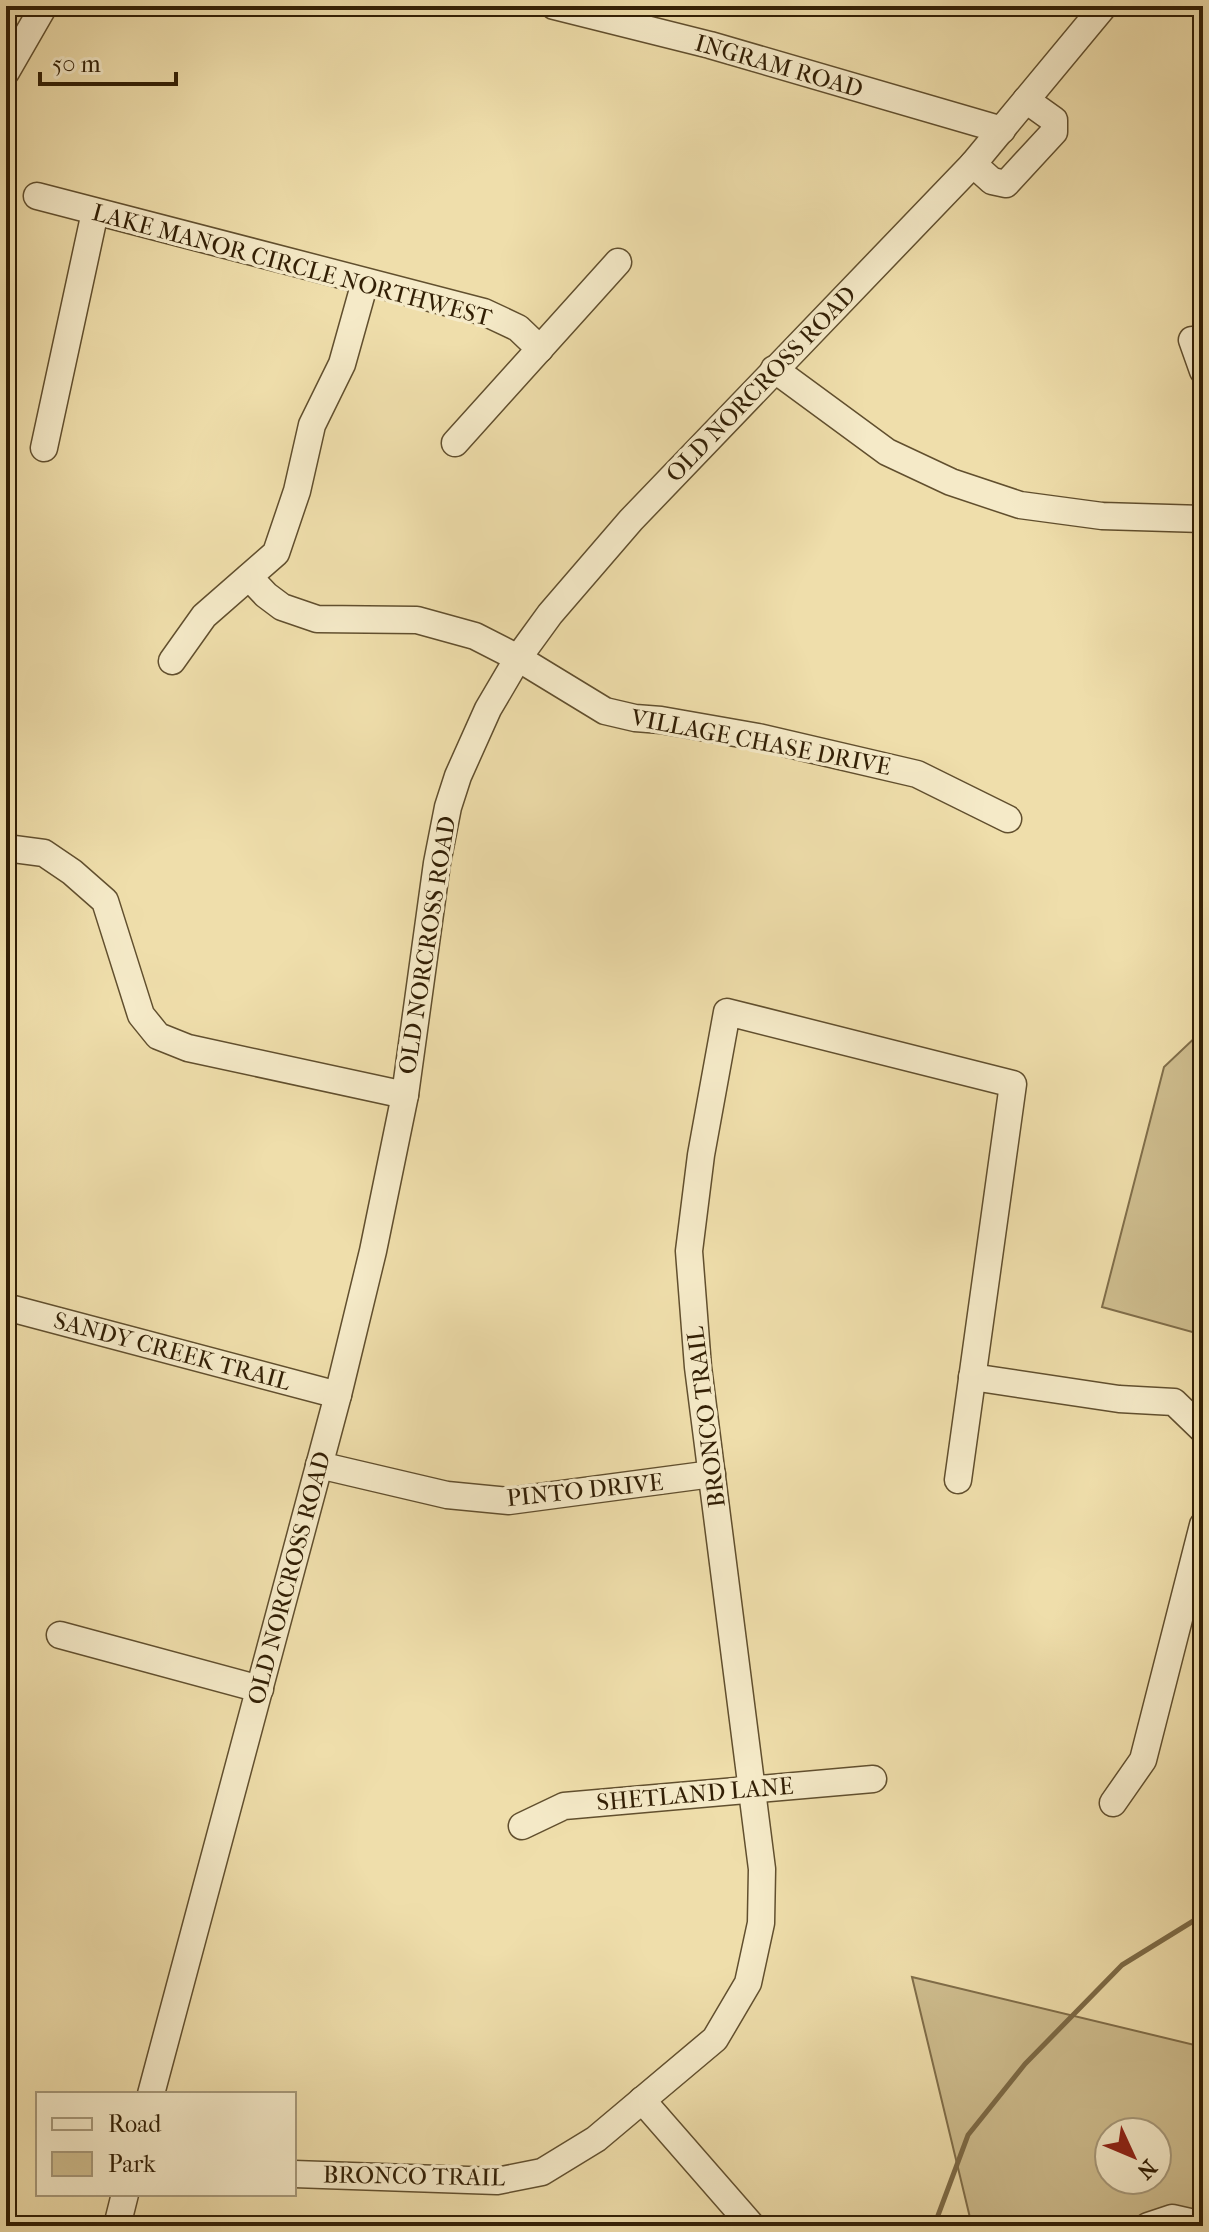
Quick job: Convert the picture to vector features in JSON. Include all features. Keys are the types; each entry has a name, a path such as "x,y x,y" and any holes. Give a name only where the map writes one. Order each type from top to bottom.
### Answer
{"street":[{"path":"6,72 44,6"},
{"name":"INGRAM ROAD","path":"554,6 710,45 1002,130"},
{"name":"OLD NORCROSS ROAD","path":"152,2092 338,1395 373,1251 405,1095 437,863 448,807 458,776 488,709 518,658 550,614 631,520 968,169 1104,6"},
{"path":"1032,93 1054,120 1054,132 1006,184 968,169 964,138 952,116 982,114 1032,93"},
{"name":"LAKE MANOR CIRCLE NORTHWEST","path":"37,196 484,312 518,328 540,349"},
{"path":"44,448 95,212"},
{"path":"455,443 618,262"},
{"path":"172,661 204,616 276,553 297,491 312,425 342,364 365,282"},
{"path":"1192,340 1203,371"},
{"path":"774,369 887,452 951,482 1020,505 1102,516 1203,519"},
{"name":"VILLAGE CHASE DRIVE","path":"249,577 282,607 317,619 417,620 475,636 518,658 605,711 758,737 917,774 1008,819"},
{"path":"6,848 44,853 105,901 141,1015 158,1036 188,1048 405,1095"},
{"name":"BRONCO TRAIL","path":"296,2174 497,2181 542,2172 596,2139 715,2039 748,1983 761,1923 762,1869 698,1367 689,1251 701,1155 727,1012 1013,1084 958,1480"},
{"name":"SANDY CREEK TRAIL","path":"6,1307 338,1395"},
{"path":"972,1377 1119,1399 1174,1402 1203,1430"},
{"name":"PINTO DRIVE","path":"319,1465 447,1495 509,1501 712,1474"},
{"path":"1113,1803 1143,1760 1203,1525"},
{"path":"60,1635 260,1689"},
{"name":"SHETLAND LANE","path":"522,1826 564,1806 873,1779"},
{"path":"642,2100 752,2226"},
{"path":"117,2226 124,2196"},
{"path":"1148,2226 1172,2218 1203,2225"}],"green space":[{"path":"1203,1030 1203,1335 1102,1307 1164,1067"},
{"path":"912,1977 1203,2047 1203,2226 972,2226"}],"waterway":[{"path":"934,2226 968,2135 1025,2064 1122,1965 1203,1915"}]}
